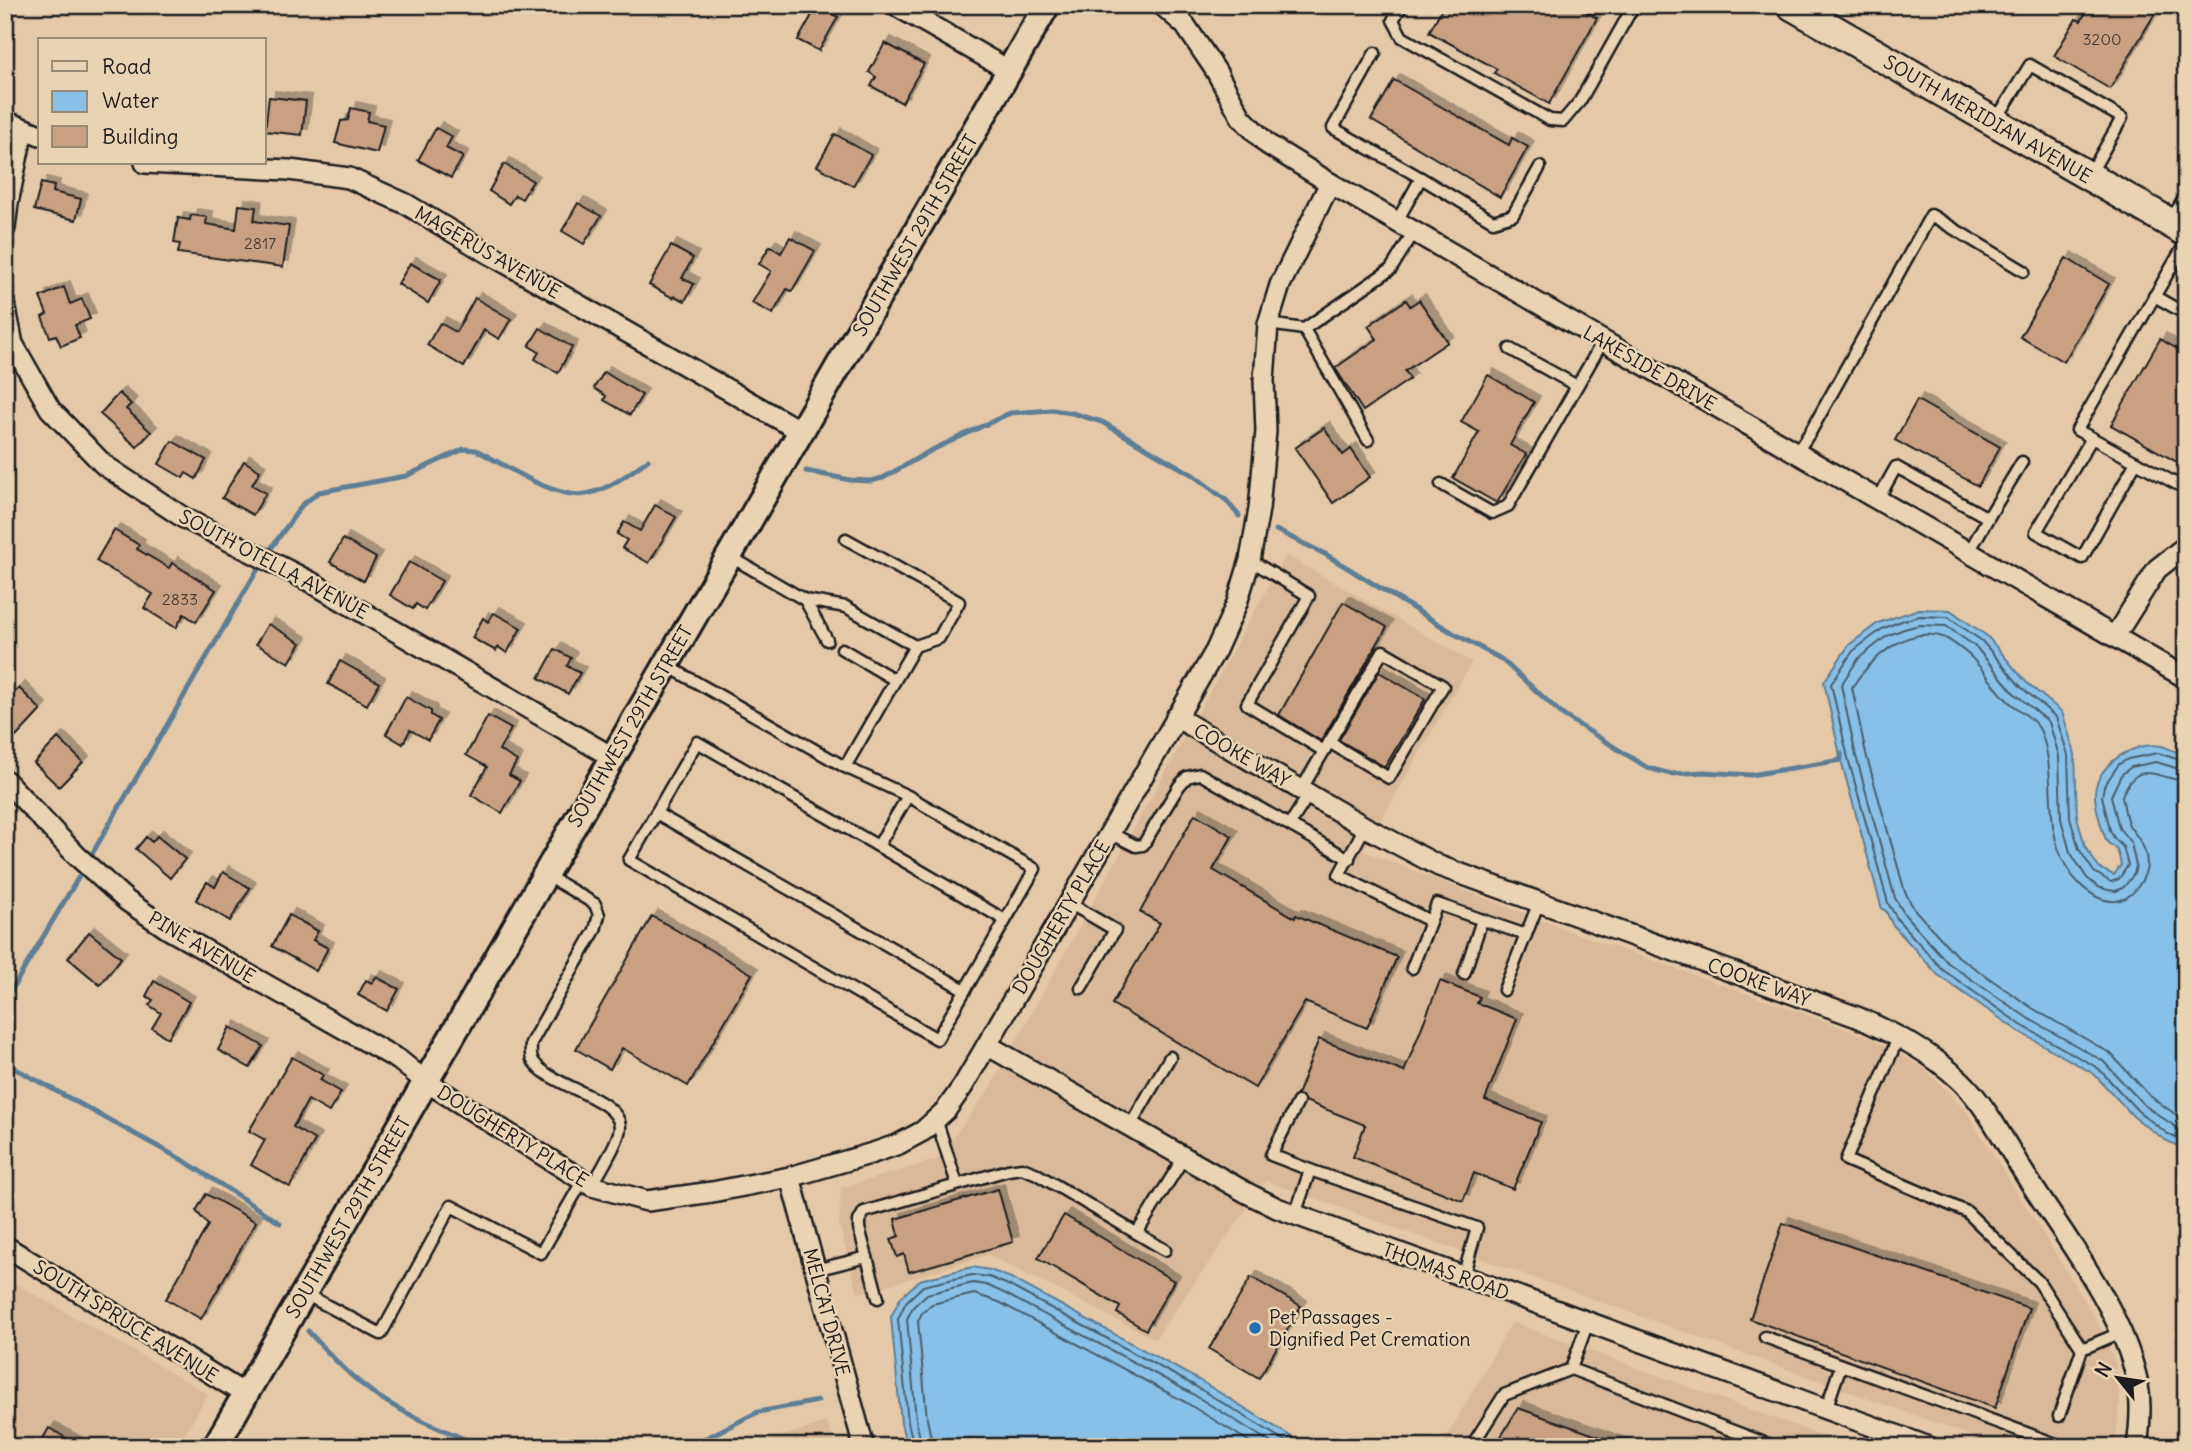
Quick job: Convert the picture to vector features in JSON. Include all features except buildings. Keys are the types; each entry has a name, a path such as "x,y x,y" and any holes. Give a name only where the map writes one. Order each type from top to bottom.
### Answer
{"main road":[{"name":"SOUTH MERIDIAN AVENUE","path":"1791,5 1828,15 1995,122 2183,226"}],"street":[{"path":"895,5 1010,71"},
{"name":"SOUTHWEST 29TH STREET","path":"215,1447 1046,5"},
{"name":"LAKESIDE DRIVE","path":"1162,5 1185,25 1216,71 1241,117 1267,144 1414,232 2186,678"},
{"path":"5,121 32,133 8,203 5,228"},
{"name":"MAGERUS AVENUE","path":"166,164 289,170 349,178 406,204 481,250 802,432"},
{"name":"DOUGHERTY PLACE","path":"425,1081 588,1183 647,1201 790,1177 873,1153 899,1144 923,1131 946,1110 963,1086 1216,650 1237,603 1250,560 1259,509 1266,431 1264,380 1268,324 1280,285 1330,183"},
{"name":"SOUTH OTELLA AVENUE","path":"5,304 13,344 50,409 104,465 184,518 309,580 612,757"},
{"path":"2115,636 2157,569 2186,546"},
{"name":"COOKE WAY","path":"1176,717 1365,827 1438,866 1857,1017 1899,1035 1933,1056 1964,1084 1988,1117 2097,1287 2122,1332 2141,1401 2137,1447"},
{"name":"PINE AVENUE","path":"5,780 76,856 127,901 168,929 398,1060 425,1081"},
{"name":"THOMAS ROAD","path":"987,1045 1261,1201 1928,1447"},
{"name":"MELCAT DRIVE","path":"790,1177 864,1447"},
{"name":"SOUTH SPRUCE AVENUE","path":"5,1246 246,1395"}],"lane":[{"path":"1402,5 1393,20 1402,37 1550,120 1563,121 1580,101 1634,5"},
{"path":"1375,53 1334,128 1493,220 1513,215 1540,167"},
{"path":"1995,122 2030,65 2122,118 2089,176"},
{"path":"1396,221 1421,178"},
{"path":"1797,452 1931,215 2024,271"},
{"path":"2183,226 2154,296 2077,430 2186,489"},
{"path":"1268,324 1304,329 1391,269 1414,232"},
{"path":"2154,296 2186,314"},
{"path":"1304,329 1368,440"},
{"path":"1441,484 1492,513 1508,506 1603,341"},
{"path":"1510,349 1577,386"},
{"path":"2092,438 2036,533 2082,558 2136,462"},
{"path":"1969,552 2022,462"},
{"path":"1878,499 1896,467 1989,517"},
{"path":"845,767 915,646 939,638 959,602 846,539"},
{"path":"729,556 805,600 846,607 915,646"},
{"path":"1250,560 1309,596 1247,704 1327,746 1389,778 1443,686 1383,651 1327,746 1290,824"},
{"path":"805,600 827,640"},
{"path":"842,649 895,680"},
{"path":"666,664 845,767 908,796 1035,869 937,1039 629,860 697,742 1005,920"},
{"path":"1110,832 1136,846 1143,845 1179,786 1187,777 1200,775 1349,859"},
{"path":"878,846 908,796"},
{"path":"656,813 965,989"},
{"path":"1365,827 1339,876 1430,921"},
{"path":"304,1294 381,1334 451,1206 541,1253 621,1130 619,1118 609,1108 540,1069 530,1058 531,1043 595,930 599,915 595,904 544,874"},
{"path":"1504,990 1539,902"},
{"path":"1069,903 1115,930 1082,988"},
{"path":"1412,968 1437,904 1526,935"},
{"path":"1464,974 1482,920"},
{"path":"1899,1035 1846,1160 1966,1212 2039,1282 2082,1349"},
{"path":"1130,1126 1170,1057"},
{"path":"1298,1102 1271,1155 1477,1228 1463,1277"},
{"path":"936,1119 957,1184"},
{"path":"1137,1233 1184,1157"},
{"path":"878,1298 859,1228 859,1220 864,1212 1008,1170 1022,1168 1035,1173 1165,1250"},
{"path":"1295,1215 1310,1170"},
{"path":"815,1270 867,1257"},
{"path":"1571,1369 1588,1322"},
{"path":"2059,1416 2082,1349 2122,1332"},
{"path":"1765,1337 2056,1444 2056,1447"},
{"path":"1826,1409 1841,1365"},
{"path":"1471,1447 1504,1395 1571,1369 1775,1447"}],"shaded area":[{"path":"1286,555 1472,662 1363,851 1559,927 1869,1037 1924,1068 1966,1111 2095,1317 2115,1361 2120,1402 2115,1447 2002,1447 1266,1181 1155,1339 988,1255 858,1294 839,1225 841,1188 938,1159 990,1088"},
{"path":"8,1279 208,1394 177,1447 5,1447 5,1285"},
{"path":"1512,1322 1853,1447 1441,1447"},
{"path":"827,1422 836,1447 749,1447"}],"water":[{"path":"1919,609 1950,610 1987,636 2026,682 2062,712 2075,754 2077,817 2085,846 2099,868 2114,875 2121,865 2117,851 2108,843 2104,834 2095,800 2096,785 2101,775 2117,758 2139,747 2161,746 2186,756 2186,1150 2165,1140 2134,1117 2094,1074 2018,1031 1938,975 1882,909 1841,760 1824,682 1849,645 1878,623"},
{"path":"972,1267 1011,1278 1199,1380 1308,1447 907,1447 901,1423 891,1317 900,1298 920,1280"}],"waterway":[{"path":"806,471 850,480 871,481 883,478 930,451 1010,413 1052,410 1102,422 1193,475 1226,500 1239,516"},
{"path":"267,554 302,505 319,492 406,476 464,449 476,450 545,486 574,494 603,489 648,460"},
{"path":"1276,530 1325,554 1453,633 1501,659 1563,715 1648,768 1671,774 1704,772 1751,775 1841,760 1841,754"},
{"path":"89,859 262,562"},
{"path":"5,1001 84,868"},
{"path":"5,1063 186,1162 280,1223"},
{"path":"308,1331 350,1375 379,1397 417,1418 482,1447"},
{"path":"659,1447 702,1440 758,1412 818,1401"}],"place":[{"name":"Pet Passages - Dignified Pet Cremation","path":"1255,1328"}]}
